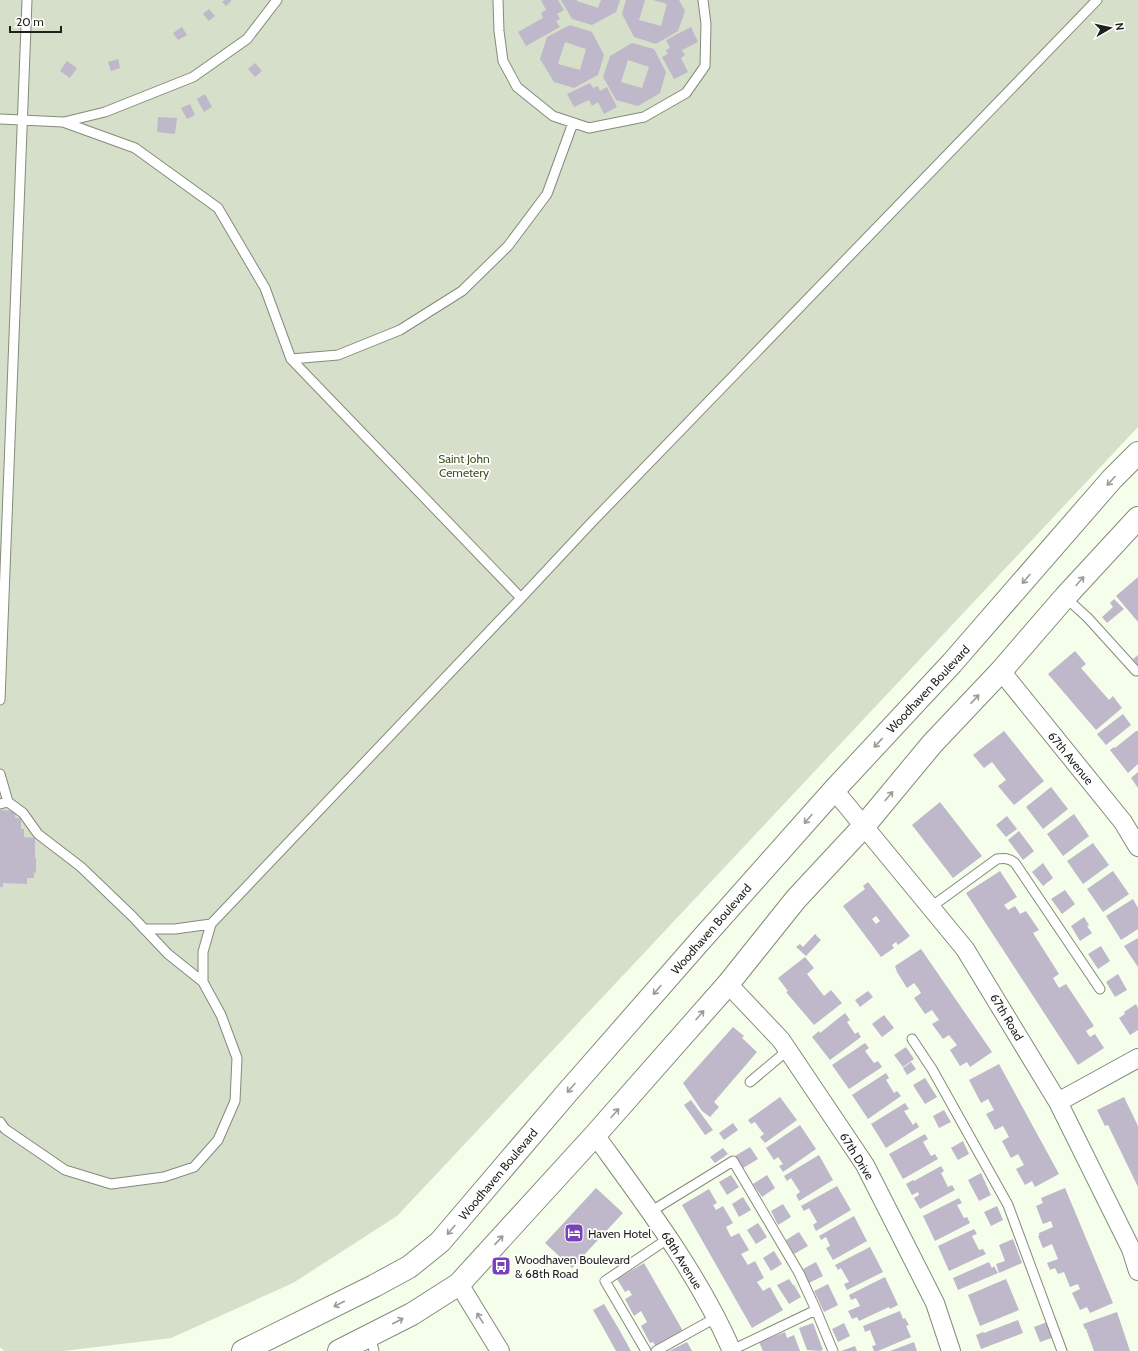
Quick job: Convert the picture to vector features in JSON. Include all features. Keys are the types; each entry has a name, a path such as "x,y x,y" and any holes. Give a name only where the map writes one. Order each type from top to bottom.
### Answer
{"main road":[{"name":"Woodhaven Boulevard","path":"243,1351 409,1267 440,1242 566,1094 834,790 952,663 1112,479 1138,453"},
{"path":"338,1351 372,1343 412,1314 459,1284 595,1135 728,984 796,899 864,826 932,744 1001,671 1065,597 1137,521"}],"street":[{"name":"67th Avenue","path":"1001,671 1123,822 1138,847"},
{"name":"67th Road","path":"834,790 966,949 1058,1102 1133,1241 1138,1271"},
{"name":"67th Drive","path":"728,984 781,1040 865,1165 936,1303 951,1351"},
{"path":"1058,1102 1138,1058"},
{"name":"68th Avenue","path":"595,1135 669,1238 717,1317 732,1350"},
{"path":"459,1284 500,1351"}],"lane":[{"path":"0,700 27,0"},
{"path":"0,119 63,122 105,112 193,77 247,39 277,0"},
{"path":"498,0 499,31 504,61 517,87 553,116 589,128 644,117 686,93 705,66 706,24 703,0"},
{"path":"203,982 203,952 211,924 618,495 1098,0"},
{"path":"63,122 136,148 218,208 265,288 291,359 520,598"},
{"path":"291,359 338,355 400,330 462,291 508,246 547,194 573,123"},
{"path":"1065,597 1088,618 1136,671"},
{"path":"0,774 4,803 23,813 38,834 80,867 168,954 203,982 221,1015 237,1058 235,1101 218,1140 194,1167 164,1177 111,1184 65,1170 5,1129 0,1122"},
{"path":"931,907 996,859 1005,858 1011,860 1015,863 1100,989"},
{"path":"144,929 175,929 211,924"},
{"path":"912,1039 932,1068 1008,1205 1062,1351"},
{"path":"750,1082 788,1050"},
{"path":"650,1212 733,1161 799,1273 833,1351"},
{"path":"646,1351 605,1280 669,1238"},
{"path":"732,1350 816,1310"},
{"path":"656,1351 717,1317"}],"green space":[{"name":"Saint John Cemetery","path":"0,0 1138,0 1138,427 397,1216 293,1283 171,1338 63,1351 4,1351 0,1347"}],"building":[{"path":"225,0 231,0 226,6 222,2"},
{"path":"541,0 558,0 564,10 557,14 560,19 556,21 560,27 526,46 518,32 543,18 541,13 546,10"},
{"path":"561,0 577,0 598,8 601,0 620,0 616,12 592,25 572,19"},
{"path":"626,0 645,0 639,20 661,26 667,4 653,0 679,0 685,11 678,31 656,44 634,37 622,14"},
{"path":"209,9 215,16 209,21 203,14"},
{"path":"570,25 592,32 604,55 598,75 574,88 554,82 540,59 547,37","holes":["565,42 586,49 580,70 558,64"]},
{"path":"182,27 187,35 178,40 173,33"},
{"path":"691,27 698,42 682,50 685,55 681,58 688,72 674,79 662,57 668,54 666,50 670,48 666,40"},
{"path":"632,43 654,49 666,72 660,93 638,106 616,100 603,77 610,56","holes":["628,60 649,67 642,88 621,82"]},
{"path":"118,59 120,68 111,71 108,62"},
{"path":"67,61 77,68 70,78 60,71"},
{"path":"255,63 262,71 255,77 248,69"},
{"path":"590,83 593,88 598,86 600,91 607,87 617,107 604,114 598,102 592,106 589,100 574,107 567,94"},
{"path":"205,94 212,107 204,112 197,99"},
{"path":"190,104 195,115 187,119 181,108"},
{"path":"158,117 177,118 175,134 157,132"},
{"path":"1138,577 1138,622 1116,596"},
{"path":"1114,599 1124,609 1107,623 1102,617 1113,607 1110,603"},
{"path":"1075,651 1086,664 1081,668 1109,700 1113,696 1122,708 1096,730 1048,674"},
{"path":"1138,655 1138,666 1133,659"},
{"path":"1123,714 1131,725 1106,745 1097,734"},
{"path":"1004,731 1044,781 1014,805 998,786 1006,780 992,762 984,768 973,755"},
{"path":"1138,731 1138,764 1128,773 1110,750 1114,747 1115,748"},
{"path":"1138,772 1138,788 1131,778"},
{"path":"1051,787 1068,809 1043,829 1026,807"},
{"path":"940,802 982,856 953,878 912,825"},
{"path":"0,810 16,811 15,818 21,818 21,829 24,829 24,837 35,838 36,873 34,872 34,878 27,878 27,884 3,883 3,887 0,887"},
{"path":"1074,814 1089,836 1063,856 1047,834"},
{"path":"1007,816 1017,829 1006,837 996,825"},
{"path":"1019,831 1034,851 1023,860 1008,840"},
{"path":"1093,843 1109,865 1083,884 1067,861"},
{"path":"1043,863 1053,878 1043,886 1032,872"},
{"path":"1000,871 1017,897 1004,905 1008,910 1015,906 1020,914 1026,911 1039,930 1033,933 1059,974 1053,978 1059,988 1066,984 1094,1026 1086,1031 1090,1037 1095,1034 1104,1048 1078,1065 966,893"},
{"path":"1113,871 1129,894 1103,912 1087,889"},
{"path":"868,882 910,936 898,945 896,942 892,945 894,948 881,957 843,906 865,889 863,886","holes":["876,916 880,921 876,924 872,919"]},
{"path":"1065,890 1075,904 1062,914 1051,899"},
{"path":"1133,899 1138,908 1138,929 1121,940 1106,916"},
{"path":"1084,917 1089,925 1087,926 1092,933 1080,941 1071,926"},
{"path":"815,934 821,940 806,956 796,947 800,944 803,947"},
{"path":"1138,938 1138,967 1124,946"},
{"path":"1101,946 1110,961 1098,969 1088,954"},
{"path":"921,949 992,1052 970,1067 967,1062 960,1066 950,1050 957,1045 949,1035 943,1039 932,1024 939,1020 932,1010 925,1014 914,998 921,993 918,988 914,983 907,988 897,972 895,966"},
{"path":"805,957 814,968 807,974 824,996 831,990 842,1003 814,1025 786,992 788,991 778,978"},
{"path":"1118,974 1127,990 1115,997 1106,982"},
{"path":"868,991 873,997 860,1007 855,1000"},
{"path":"1136,1004 1138,1008 1138,1030 1130,1035 1119,1018 1125,1014 1124,1012"},
{"path":"845,1013 850,1020 847,1022 855,1034 858,1032 861,1037 830,1060 812,1037 819,1031 820,1033"},
{"path":"884,1015 894,1028 882,1037 872,1024"},
{"path":"733,1027 744,1036 742,1038 757,1052 714,1102 719,1107 710,1117 702,1111 683,1083"},
{"path":"865,1043 869,1048 865,1051 874,1063 878,1061 882,1067 849,1089 832,1065"},
{"path":"906,1047 914,1059 903,1067 894,1055"},
{"path":"911,1062 916,1069 907,1075 903,1068"},
{"path":"999,1064 1059,1174 1035,1187 1032,1181 1025,1185 1016,1169 1024,1165 1018,1154 1011,1158 1002,1141 1009,1137 1003,1126 995,1130 986,1114 994,1110 988,1099 981,1103 969,1080"},
{"path":"886,1073 889,1078 886,1080 894,1093 897,1091 901,1096 868,1119 852,1095"},
{"path":"925,1078 937,1097 925,1104 913,1085"},
{"path":"780,1097 797,1120 765,1143 760,1137 764,1134 755,1122 751,1124 748,1120"},
{"path":"1124,1097 1138,1126 1138,1187 1108,1125 1105,1126 1097,1110"},
{"path":"691,1100 713,1130 705,1135 684,1105"},
{"path":"905,1103 909,1109 904,1111 913,1125 916,1122 919,1127 886,1148 871,1124"},
{"path":"944,1110 951,1122 939,1128 933,1116"},
{"path":"733,1123 738,1130 724,1140 719,1133"},
{"path":"800,1125 816,1149 783,1172 779,1166 783,1164 778,1157 774,1160 766,1148"},
{"path":"925,1134 928,1139 923,1142 931,1156 935,1154 938,1159 903,1179 889,1154"},
{"path":"963,1141 969,1154 958,1160 951,1148"},
{"path":"750,1147 758,1159 743,1168 735,1156"},
{"path":"723,1148 728,1154 715,1163 710,1157"},
{"path":"819,1155 833,1180 799,1201 796,1195 800,1192 791,1178 787,1181 784,1176"},
{"path":"941,1166 944,1171 941,1173 948,1187 952,1185 955,1190 920,1209 914,1198 919,1195 918,1192 912,1195 906,1184"},
{"path":"981,1173 991,1195 979,1201 968,1180"},
{"path":"731,1175 739,1187 727,1195 719,1182"},
{"path":"767,1175 775,1188 762,1197 753,1184"},
{"path":"837,1186 851,1210 816,1231 813,1225 817,1222 809,1208 804,1211 801,1206"},
{"path":"596,1188 623,1213 572,1268 545,1243"},
{"path":"1065,1188 1113,1303 1090,1313 1087,1307 1080,1310 1072,1293 1080,1289 1078,1284 1070,1287 1064,1272 1058,1274 1055,1268 1050,1270 1047,1263 1058,1259 1052,1244 1043,1248 1038,1236 1039,1233 1053,1227 1051,1221 1043,1224 1036,1206 1043,1203 1041,1198"},
{"path":"709,1189 717,1203 713,1205 716,1210 723,1206 733,1223 726,1227 731,1237 739,1233 749,1250 741,1254 748,1265 755,1261 764,1278 757,1282 763,1291 770,1287 783,1310 752,1328 682,1205"},
{"path":"743,1197 751,1210 739,1217 732,1204"},
{"path":"959,1198 962,1203 957,1205 964,1218 967,1217 970,1223 935,1241 923,1216"},
{"path":"783,1204 791,1217 778,1225 771,1211"},
{"path":"997,1206 1003,1220 991,1226 984,1212"},
{"path":"854,1216 867,1241 833,1260 826,1248 830,1246 826,1237 821,1240 819,1236"},
{"path":"758,1223 767,1237 756,1244 747,1230"},
{"path":"974,1229 977,1234 972,1236 979,1250 983,1249 986,1254 949,1271 938,1246"},
{"path":"799,1232 808,1246 794,1254 786,1240"},
{"path":"1013,1239 1022,1263 999,1273 996,1264 1005,1261 999,1245"},
{"path":"870,1247 883,1272 847,1290 844,1284 849,1282 841,1268 838,1270 835,1265"},
{"path":"774,1251 782,1264 771,1271 763,1258"},
{"path":"816,1262 823,1276 809,1283 803,1269"},
{"path":"989,1262 992,1268 994,1266 998,1273 958,1290 953,1278"},
{"path":"644,1263 683,1331 656,1347 653,1342 650,1343 641,1326 647,1322 641,1311 634,1316 625,1299 632,1295 629,1290 625,1292 617,1279"},
{"path":"885,1277 898,1305 890,1309 889,1307 859,1321 857,1317 852,1319 848,1311 860,1306 856,1298 851,1300 849,1295"},
{"path":"789,1279 801,1297 789,1304 777,1285"},
{"path":"1006,1279 1019,1310 980,1326 968,1295"},
{"path":"828,1284 838,1305 824,1312 814,1291"},
{"path":"604,1304 631,1351 616,1351 593,1310"},
{"path":"900,1311 903,1319 905,1318 909,1325 906,1326 911,1337 878,1351 874,1351 872,1346 876,1345 870,1330 865,1332 863,1326"},
{"path":"1117,1312 1130,1351 1094,1351 1083,1324"},
{"path":"1018,1320 1023,1333 981,1349 976,1335"},
{"path":"1047,1322 1052,1338 1040,1342 1034,1327"},
{"path":"813,1323 823,1350 820,1351 807,1350 799,1328"},
{"path":"844,1323 850,1336 838,1342 832,1329"},
{"path":"785,1332 787,1338 794,1335 800,1351 763,1351 759,1342"},
{"path":"687,1342 692,1351 669,1351"},
{"path":"914,1342 917,1351 890,1351"},
{"path":"855,1346 857,1351 841,1351"}],"place":[{"name":"Haven Hotel","path":"574,1233"},
{"name":"Woodhaven Boulevard & 68th Road","path":"501,1266"}]}
